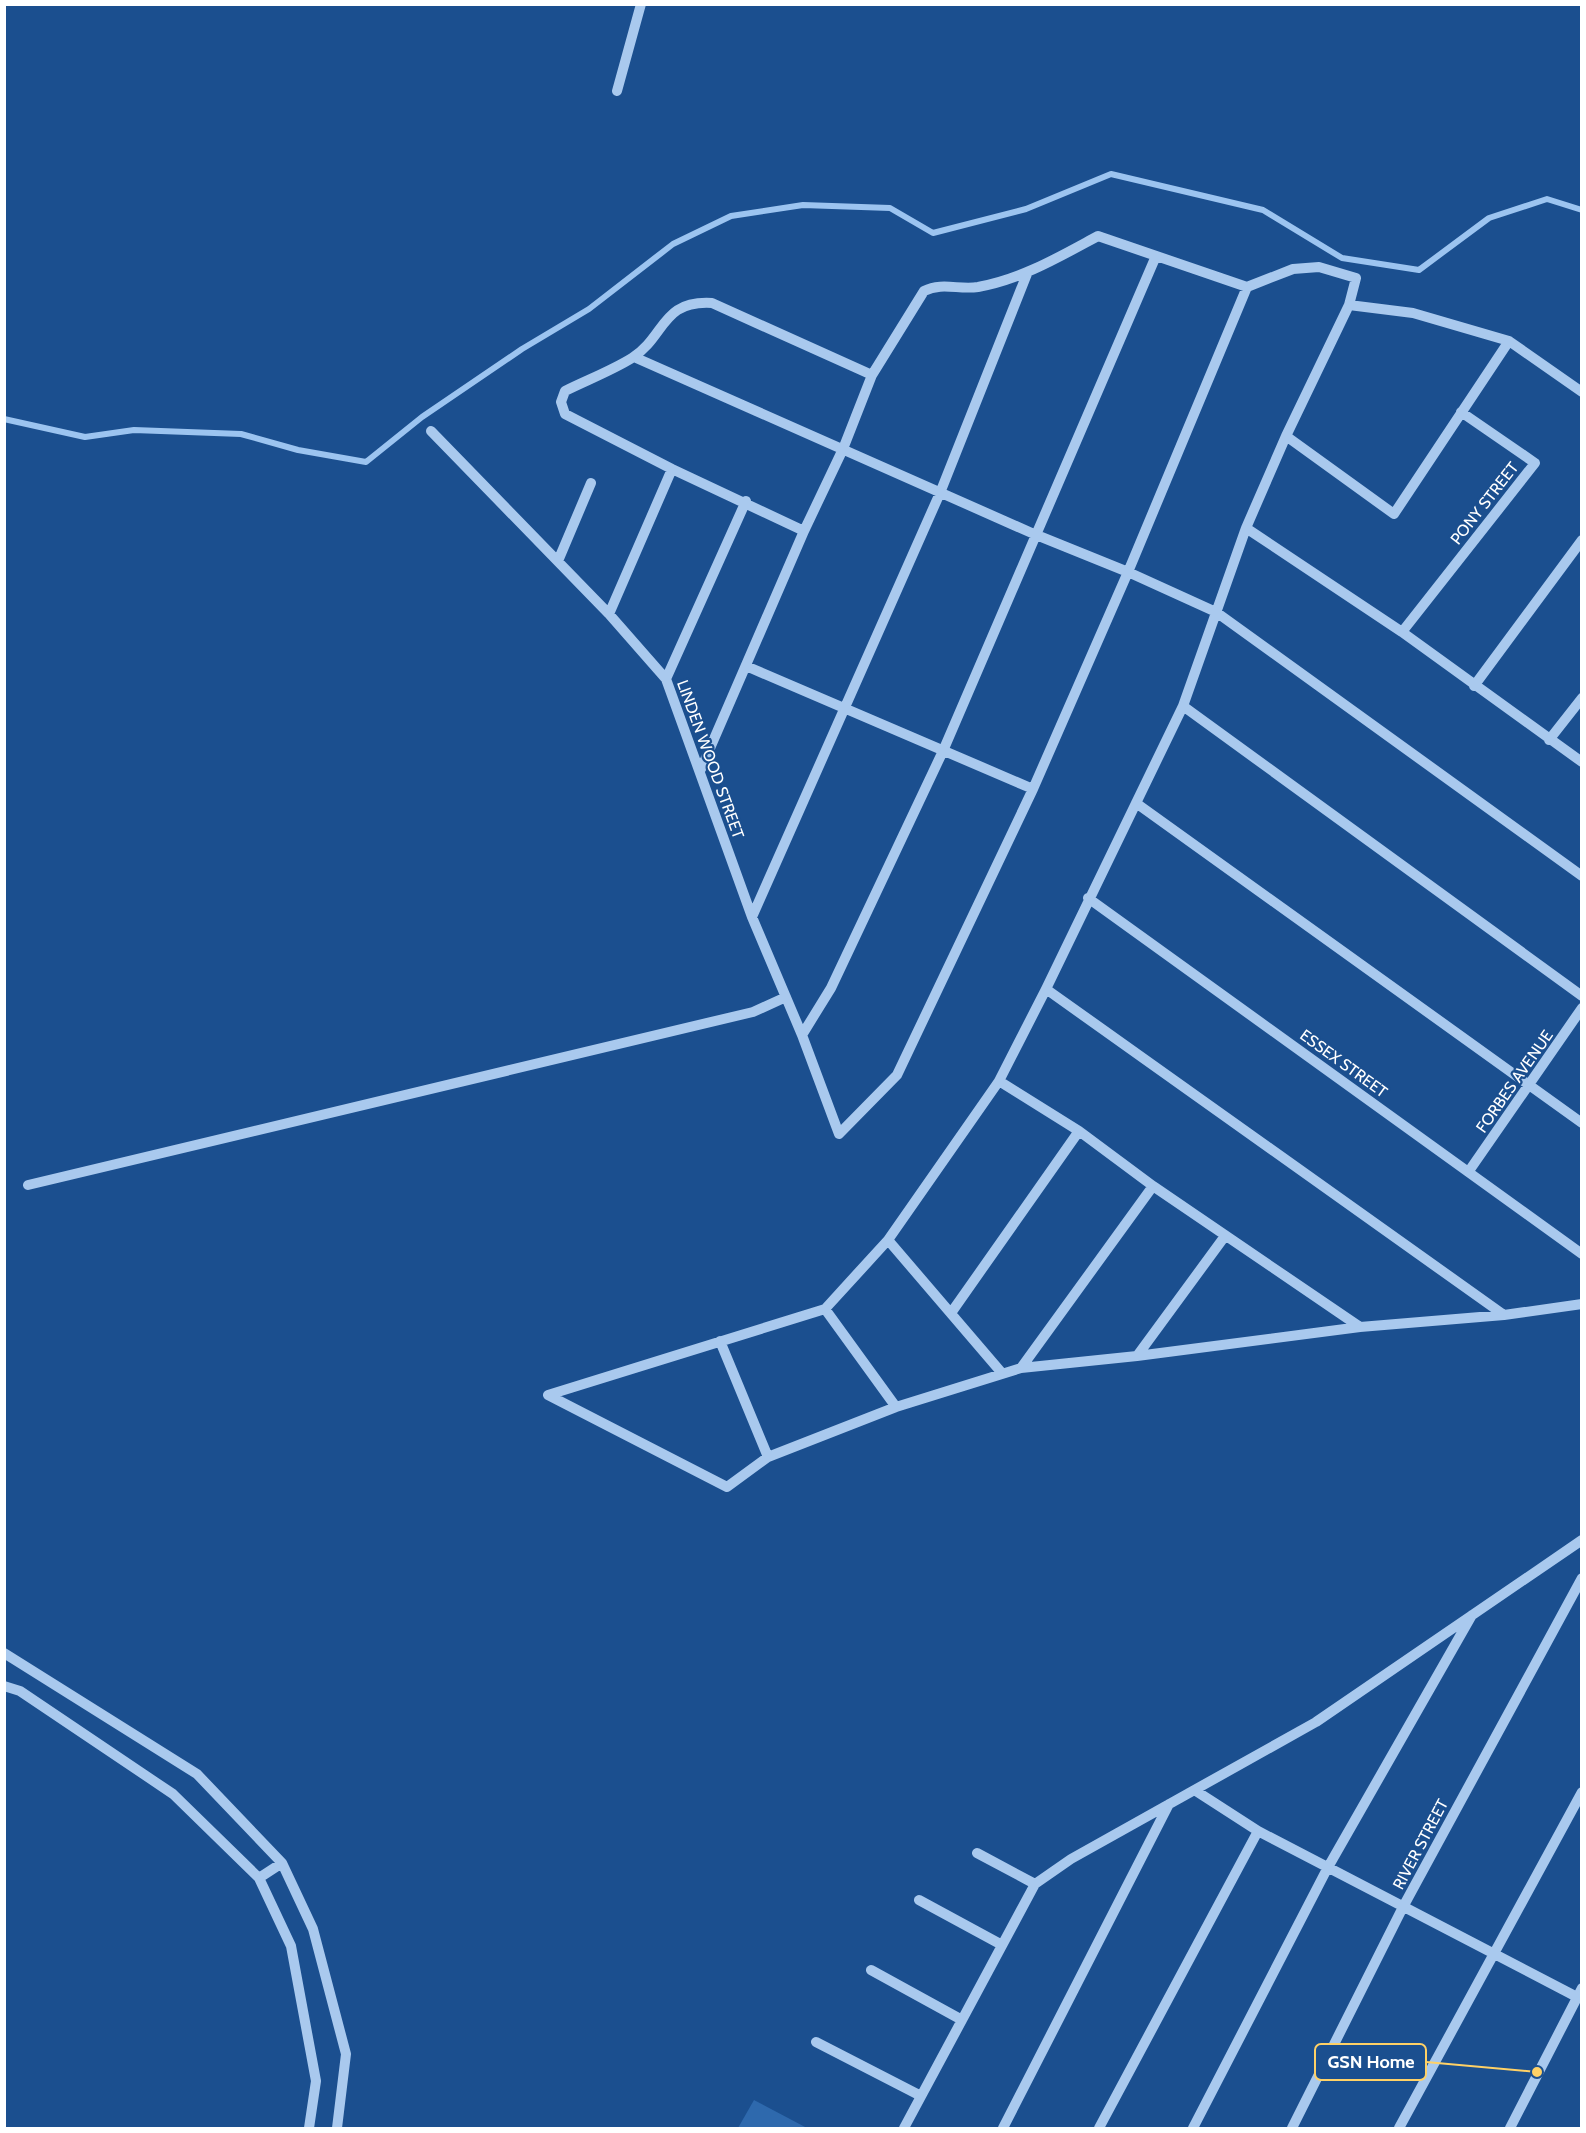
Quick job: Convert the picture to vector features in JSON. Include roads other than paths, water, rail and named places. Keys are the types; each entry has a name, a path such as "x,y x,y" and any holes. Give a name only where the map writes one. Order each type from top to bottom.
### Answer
{"street":[{"path":"617,91 641,4"},
{"path":"701,770 804,531 843,449 872,375 924,291 936,285 962,289 979,287 1027,274 1098,236 1247,287 1293,269 1319,267 1356,278 1350,305 1286,436 1246,528 1183,706 1088,898 1046,989 999,1081 888,1240 825,1309 548,1395 727,1487 768,1457 896,1407 1000,1372 1360,1327 1504,1315 1581,1304"},
{"path":"802,1035 831,988 943,752 1034,534 1156,256"},
{"path":"752,917 940,493 1027,274"},
{"path":"746,666 844,710 1033,789 1128,572 1247,287"},
{"path":"804,531 746,501 672,469 565,414 561,402 565,392 634,357 677,309 693,302 712,303 872,375"},
{"path":"1350,305 1413,313 1509,341 1581,392"},
{"path":"1286,436 1394,514 1509,341"},
{"path":"634,357 1216,612 1581,876"},
{"name":"PONY STREET","path":"1402,632 1535,463 1461,412"},
{"name":"LINDEN WOOD STREET","path":"431,431 609,614 666,679 701,770 752,917 802,1035 839,1134 897,1074 1033,789"},
{"path":"609,614 672,469"},
{"path":"558,561 591,483"},
{"path":"666,679 746,501"},
{"path":"1246,528 1402,632 1581,762"},
{"path":"1474,686 1581,540"},
{"path":"1549,740 1581,698"},
{"path":"1183,706 1581,996"},
{"path":"1136,803 1529,1088 1581,1123"},
{"name":"ESSEX STREET","path":"1088,898 1581,1254"},
{"path":"1046,989 1504,1315"},
{"path":"28,1185 753,1012 786,997"},
{"name":"FORBES AVENUE","path":"1469,1171 1529,1088 1581,1008"},
{"path":"999,1081 1079,1131 1153,1186 1360,1327"},
{"path":"951,1313 1079,1131"},
{"path":"1021,1368 1153,1186"},
{"path":"1137,1356 1225,1236"},
{"path":"888,1240 1000,1372"},
{"path":"825,1309 896,1407"},
{"path":"720,1341 768,1457"},
{"path":"904,2128 1035,1884 1071,1859 1316,1722 1581,1540"},
{"name":"RIVER STREET","path":"1292,2128 1403,1907 1581,1578"},
{"path":"1193,2128 1327,1869 1473,1612"},
{"path":"4,1653 196,1774 282,1863 313,1929 346,2054 337,2128"},
{"path":"4,1686 20,1691 173,1794 259,1878 291,1946 316,2081 309,2128"},
{"path":"1196,1791 1257,1831 1327,1869 1495,1955 1579,1992 1510,2128"},
{"path":"1399,2128 1495,1955 1581,1792"},
{"path":"1003,2128 1169,1804"},
{"path":"1099,2128 1257,1831"},
{"path":"977,1853 1035,1884"},
{"path":"259,1878 282,1863"},
{"path":"918,1900 1002,1945"},
{"path":"871,1970 962,2020"},
{"path":"816,2042 921,2096"}],"waterway":[{"path":"4,419 85,437 134,430 241,434 298,450 366,462 422,417 522,349 589,309 673,244 731,216 803,205 890,208 933,233 1026,209 1111,174 1263,210 1342,258 1419,270 1489,218 1547,199 1582,210"}],"place":[{"name":"GSN Home","path":"1537,2072"}]}
